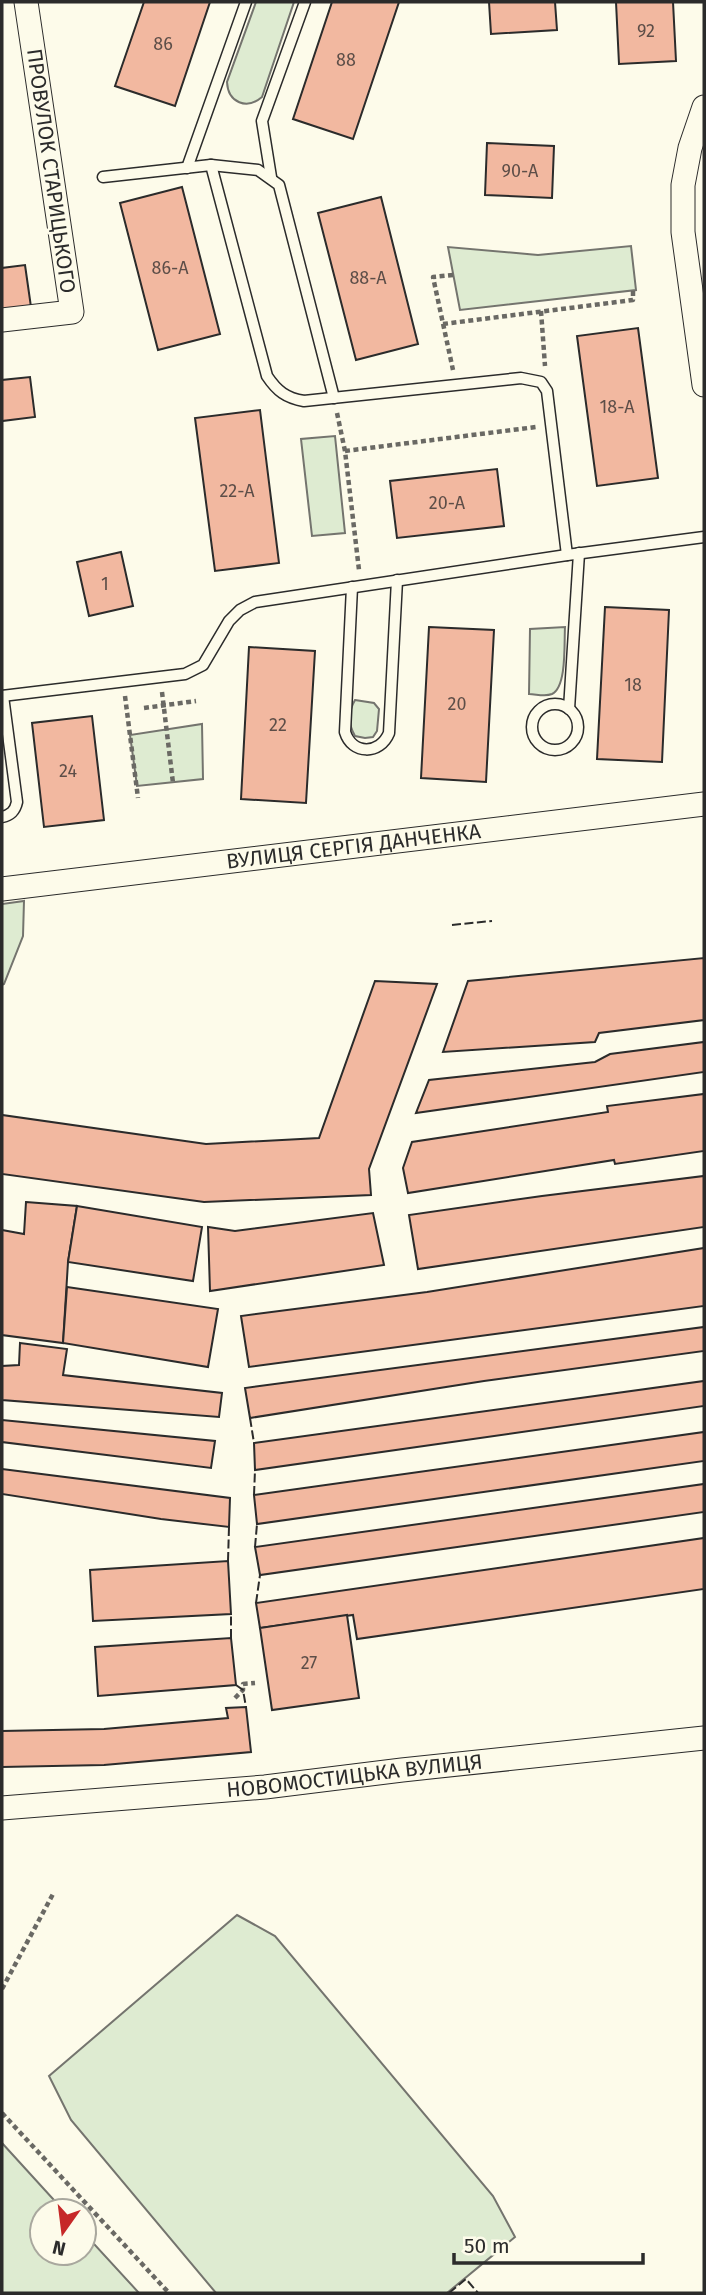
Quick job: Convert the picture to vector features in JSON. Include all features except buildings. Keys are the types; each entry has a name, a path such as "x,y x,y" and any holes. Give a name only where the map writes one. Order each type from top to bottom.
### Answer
{"street":[{"name":"ПРОВУЛОК СТАРИЦЬКОГО","path":"2,320 72,313 26,2"},
{"path":"704,107 690,148 683,185 683,232 704,385"},
{"name":"ВУЛИЦЯ СЕРГІЯ ДАНЧЕНКА","path":"2,890 704,804"},
{"name":"НОВОМОСТИЦЬКА ВУЛИЦЯ","path":"2,1808 265,1787 704,1738"}],"lane":[{"path":"187,168 246,2"},
{"path":"271,177 262,121 305,2"},
{"path":"211,165 267,376 277,391 292,400 304,401 521,378 541,382 547,391 567,555"},
{"path":"103,177 211,165 258,170 271,177 279,185 334,398"},
{"path":"2,817 15,810 17,802 2,696 185,674 203,665 229,621 255,601 704,537"},
{"path":"569,709 554,704 540,710 532,722 532,730 538,744 559,750 572,743 578,729 569,709 579,553"},
{"path":"357,586 345,732 348,741 356,748 367,750 378,748 386,742 389,733 397,580"}],"path":[{"path":"453,275 433,277 457,385"},
{"path":"443,324 633,300 633,290"},
{"path":"541,312 547,391"},
{"path":"334,398 345,452 357,586"},
{"path":"345,452 551,425"},
{"path":"161,677 173,783"},
{"path":"123,681 138,798"},
{"path":"144,709 195,701"},
{"path":"235,1698 243,1690 243,1684 255,1683"},
{"path":"2,1989 53,1894"},
{"path":"2,2113 169,2293"}],"green space":[{"path":"256,2 294,2 262,97 245,104 231,95 227,82"},
{"path":"631,246 636,290 460,310 448,247 538,255"},
{"path":"335,436 345,533 312,536 301,439"},
{"path":"565,627 562,674 557,690 549,695 529,694 530,629"},
{"path":"355,700 374,703 379,709 377,731 373,737 355,736 353,732 350,713"},
{"path":"202,724 203,779 137,786 130,735"},
{"path":"24,901 23,936 2,985 2,904"},
{"path":"237,1915 275,1936 493,2196 515,2237 447,2293 216,2293 71,2120 49,2076"},
{"path":"2,2143 51,2197 28,2197 28,2267 98,2267 98,2248 139,2293 2,2293"}],"fence":[{"path":"452,925 492,921"},
{"path":"250,1418 254,1443"},
{"path":"254,1495 255,1470"},
{"path":"255,1547 257,1524"},
{"path":"228,1561 229,1527"},
{"path":"256,1603 260,1575"},
{"path":"231,1614 231,1638"},
{"path":"236,1685 243,1690 246,1707"},
{"path":"449,2293 466,2279 478,2293"}]}
